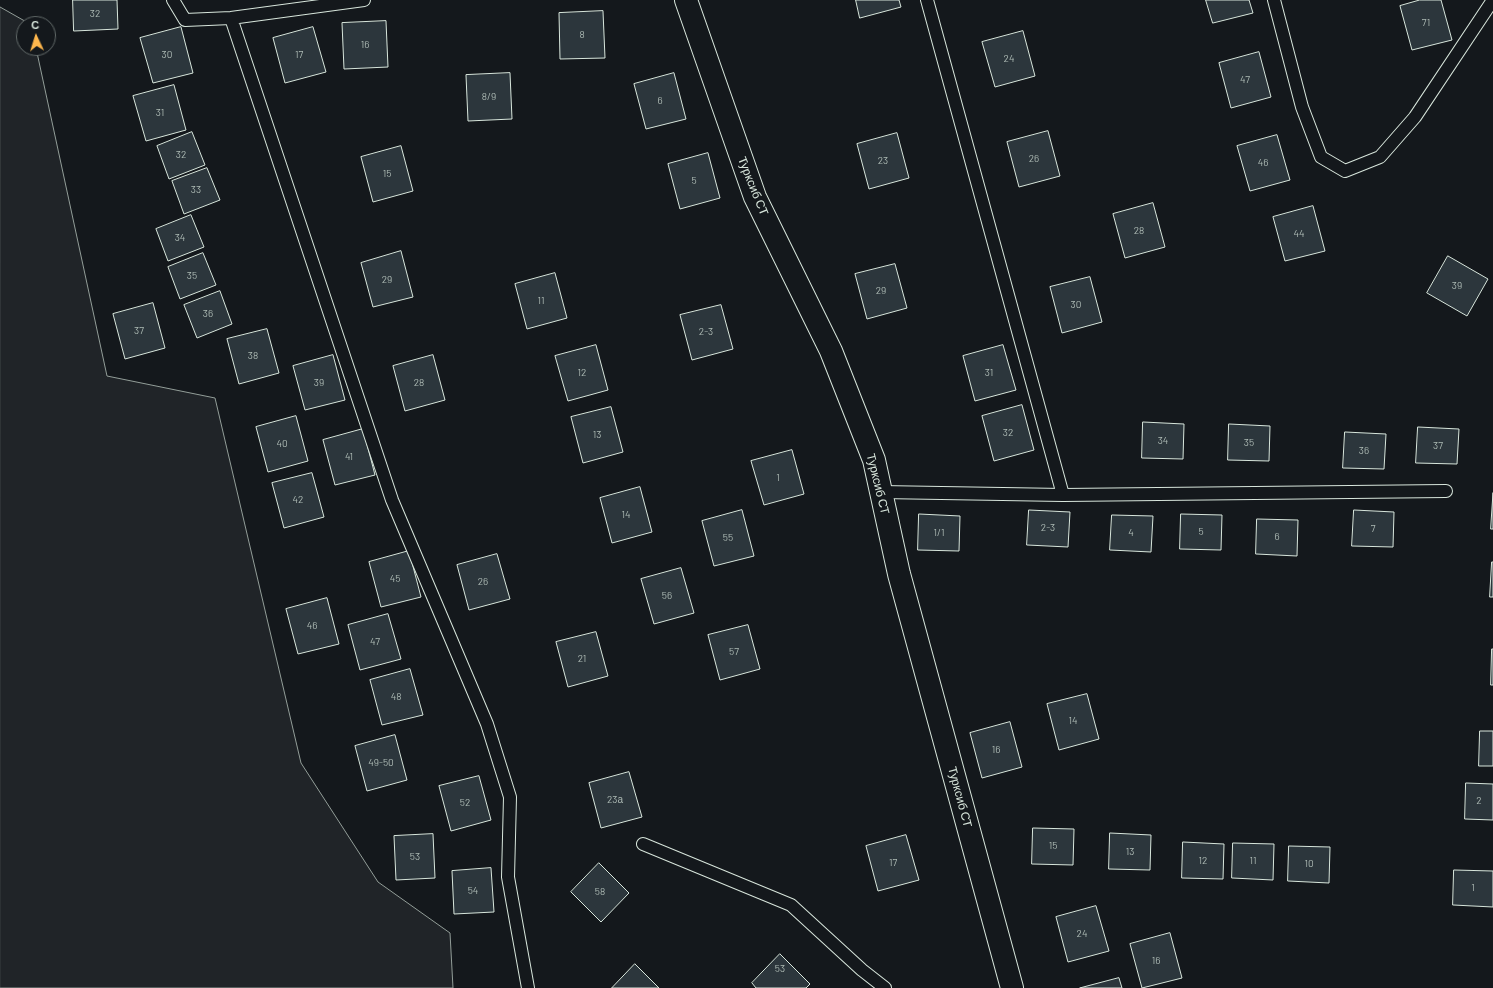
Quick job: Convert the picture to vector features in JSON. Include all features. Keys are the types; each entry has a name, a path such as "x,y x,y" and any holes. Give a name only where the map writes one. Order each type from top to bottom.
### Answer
{"street":[{"name":"Турксиб СТ","path":"686,0 755,196 831,351 874,460 901,582 1012,988"}],"lane":[{"path":"173,0 185,20 231,18 364,0"},
{"path":"927,0 1063,495"},
{"path":"1274,0 1302,107 1322,157 1345,171 1380,157 1415,117 1492,0"},
{"path":"231,18 392,500 487,724 510,797 508,877 528,988"},
{"path":"881,492 1063,495 1446,491"},
{"path":"643,844 791,905 862,970 885,988"}],"shaded area":[{"path":"0,7 16,16 16,56 38,56 107,376 215,398 301,763 378,882 450,933 453,988 0,988"}],"building":[{"path":"73,0 117,0 118,29 74,31"},
{"path":"856,0 899,0 901,7 860,18"},
{"path":"1206,0 1249,0 1253,13 1213,23"},
{"path":"1420,0 1441,0 1452,40 1412,50 1400,6"},
{"path":"603,11 605,58 560,59 559,13"},
{"path":"386,21 388,67 344,69 342,23"},
{"path":"181,27 193,73 153,83 140,38"},
{"path":"313,27 326,72 285,83 273,38"},
{"path":"1023,31 1035,76 995,87 982,42"},
{"path":"1259,52 1271,97 1231,108 1219,63"},
{"path":"510,73 512,119 468,121 466,75"},
{"path":"674,73 686,119 646,129 634,84"},
{"path":"174,85 186,130 146,141 133,96"},
{"path":"1048,131 1060,176 1019,187 1007,142"},
{"path":"192,132 205,165 169,179 157,146"},
{"path":"897,133 909,178 869,189 857,144"},
{"path":"1277,135 1290,180 1250,191 1237,146"},
{"path":"401,146 413,191 373,202 361,157"},
{"path":"708,153 720,198 680,209 668,164"},
{"path":"207,168 220,200 184,214 172,181"},
{"path":"1153,203 1165,247 1125,258 1113,214"},
{"path":"1313,206 1325,251 1285,261 1273,217"},
{"path":"191,215 204,247 168,261 156,229"},
{"path":"401,251 413,297 373,307 361,263"},
{"path":"203,253 216,285 180,299 168,267"},
{"path":"1448,256 1488,279 1467,316 1427,293"},
{"path":"895,264 907,308 867,319 855,274"},
{"path":"555,273 567,318 527,329 515,284"},
{"path":"1090,277 1102,322 1062,333 1050,287"},
{"path":"220,291 232,324 197,338 184,305"},
{"path":"153,303 165,348 125,359 113,314"},
{"path":"721,305 733,349 692,360 680,315"},
{"path":"267,329 279,373 239,384 227,339"},
{"path":"596,345 608,390 568,401 555,356"},
{"path":"1003,345 1016,390 975,401 963,356"},
{"path":"333,355 345,400 305,410 293,366"},
{"path":"433,355 445,400 405,411 393,366"},
{"path":"1022,405 1034,450 994,461 982,416"},
{"path":"611,407 623,452 583,463 571,417"},
{"path":"296,416 308,461 268,472 256,427"},
{"path":"1143,422 1184,424 1183,459 1142,458"},
{"path":"1229,424 1270,426 1269,461 1228,460"},
{"path":"1418,427 1459,429 1457,464 1416,463"},
{"path":"363,429 375,475 335,485 323,440"},
{"path":"1345,432 1386,434 1384,469 1343,468"},
{"path":"792,450 804,494 764,505 751,461"},
{"path":"312,473 324,517 284,528 272,483"},
{"path":"640,487 652,532 612,543 600,498"},
{"path":"1493,493 1493,529 1491,529"},
{"path":"742,510 754,556 714,566 702,521"},
{"path":"1029,510 1070,512 1068,547 1027,545"},
{"path":"1354,510 1394,512 1393,547 1352,546"},
{"path":"919,514 960,516 959,551 918,550"},
{"path":"1181,514 1222,515 1221,550 1180,549"},
{"path":"1112,515 1153,516 1151,552 1110,550"},
{"path":"1257,519 1298,520 1297,556 1256,554"},
{"path":"409,551 421,597 381,607 369,562"},
{"path":"497,554 510,599 469,610 457,565"},
{"path":"1492,562 1493,597 1490,597"},
{"path":"681,568 694,613 654,624 641,579"},
{"path":"327,598 339,644 298,654 286,609"},
{"path":"388,614 401,659 360,670 348,625"},
{"path":"748,625 760,669 720,680 708,635"},
{"path":"596,632 608,676 568,687 556,642"},
{"path":"1492,649 1493,685 1491,685"},
{"path":"410,669 423,715 382,725 370,680"},
{"path":"1087,694 1099,739 1059,750 1047,704"},
{"path":"1010,722 1022,767 982,778 970,733"},
{"path":"1480,731 1493,731 1493,766 1479,766"},
{"path":"395,735 407,780 367,791 355,746"},
{"path":"629,772 642,817 601,828 589,783"},
{"path":"479,776 491,820 451,831 439,786"},
{"path":"1466,783 1493,784 1493,820 1465,819"},
{"path":"1033,828 1074,829 1073,865 1032,864"},
{"path":"1110,833 1151,835 1150,870 1109,869"},
{"path":"433,834 435,878 396,880 394,836"},
{"path":"906,835 919,880 878,891 866,846"},
{"path":"1183,842 1224,844 1223,879 1182,878"},
{"path":"1233,843 1274,844 1273,880 1232,878"},
{"path":"1289,846 1330,847 1329,883 1288,881"},
{"path":"599,863 629,893 601,922 571,892"},
{"path":"491,868 494,912 454,914 452,871"},
{"path":"1454,870 1493,871 1493,907 1453,905"},
{"path":"1096,906 1109,951 1068,962 1056,917"},
{"path":"1170,933 1182,978 1142,988 1130,944"},
{"path":"780,954 810,984 806,988 756,988 752,983"},
{"path":"635,964 659,988 612,988"},
{"path":"1119,978 1122,988 1080,988"}]}
